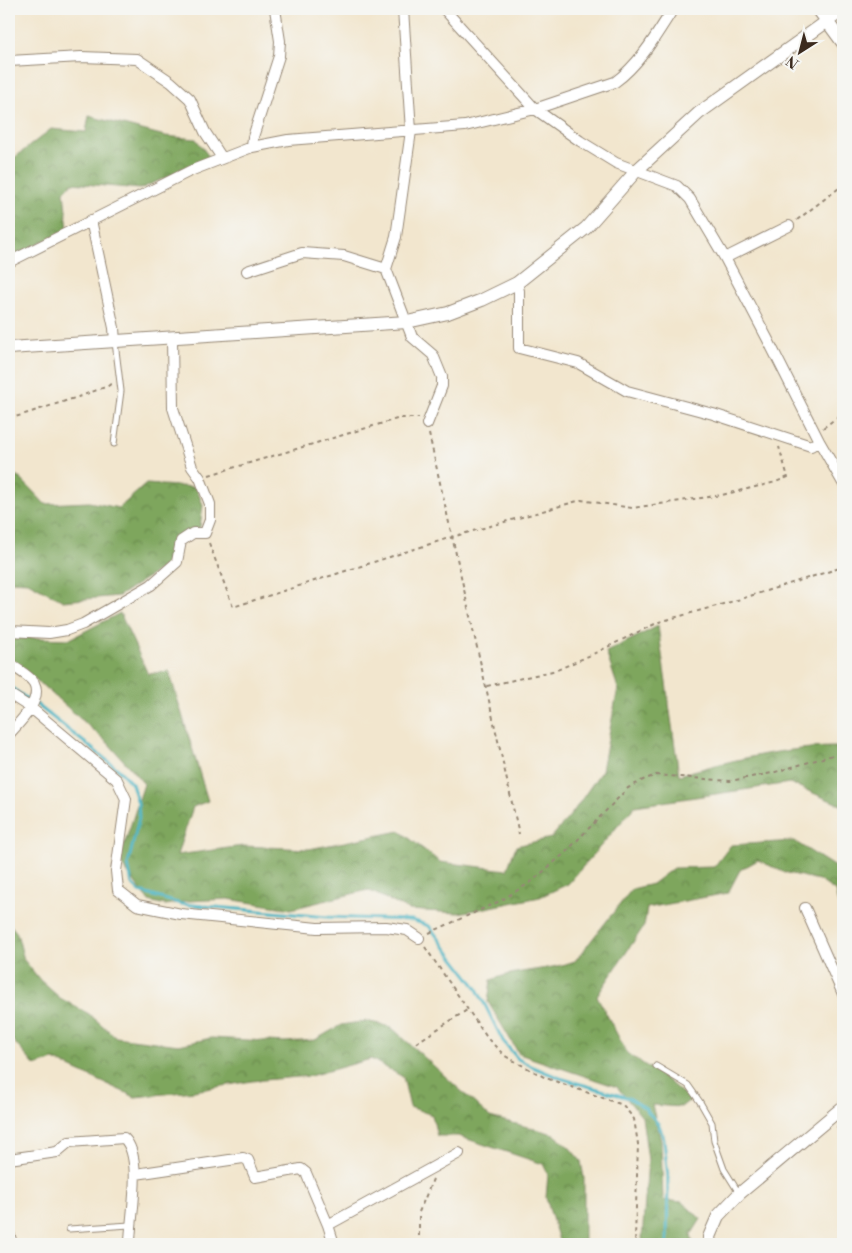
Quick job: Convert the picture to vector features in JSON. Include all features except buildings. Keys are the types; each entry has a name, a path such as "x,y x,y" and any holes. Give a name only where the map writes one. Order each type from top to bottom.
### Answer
{"street":[{"path":"252,147 253,137 279,56 280,41 275,9"},
{"path":"403,9 411,131 396,237 386,268 412,337 433,355 442,377 442,386 429,421"},
{"path":"444,9 535,109 580,141 616,162 677,186 690,199 725,258 817,438 843,483"},
{"path":"9,262 190,171 252,147 288,140 465,126 535,109 590,92 615,82 626,74 638,60 673,9"},
{"path":"818,9 843,43"},
{"path":"9,348 407,322 448,313 482,300 517,283 586,228 638,170 699,112 843,10"},
{"path":"9,61 81,57 137,59 171,82 190,99 205,132 222,158"},
{"path":"91,220 115,342"},
{"path":"725,258 789,226"},
{"path":"247,271 302,253 344,256 386,268"},
{"path":"517,283 519,291 519,348 578,364 627,391 713,414 811,446 817,438"},
{"path":"9,631 49,633 83,624 151,585 177,562 181,541 193,533 205,533 210,520 208,494 192,467 173,408 172,338"},
{"path":"9,663 33,682 36,690 32,708 9,734"},
{"path":"9,694 32,708 117,780 126,798 116,871 118,890 137,905 181,914 317,928 386,927 407,930 419,938"},
{"path":"805,908 843,994"},
{"path":"710,1244 709,1236 718,1216 739,1194 843,1107"},
{"path":"9,1159 57,1152 69,1142 124,1138 130,1144 136,1174 130,1226 130,1244"},
{"path":"328,1225 459,1154"},
{"path":"136,1174 243,1158 248,1160 255,1177 301,1169 306,1173 334,1244"},
{"path":"9,1233 12,1244"}],"lane":[{"path":"114,444 121,391 115,342"},
{"path":"656,1066 688,1085 700,1102 712,1123 714,1141 724,1169 739,1194"},
{"path":"68,1229 130,1226"}],"path":[{"path":"789,226 843,185"},
{"path":"9,419 108,386 120,377"},
{"path":"817,438 843,413"},
{"path":"200,478 400,418 429,421 452,537 520,834"},
{"path":"205,533 233,607 452,537 581,500 632,508 722,495 776,482 788,477 779,446 781,436"},
{"path":"487,686 557,670 659,622 734,602 843,567"},
{"path":"637,1244 635,1238 638,1144 634,1119 623,1105 546,1078 505,1056 488,1039 419,938 500,901 531,882 565,853 628,788 643,780 656,775 730,781 772,773 843,752"},
{"path":"416,1043 467,1010"},
{"path":"832,1117 843,1140"},
{"path":"419,1244 419,1212 438,1166"}],"green space":[{"path":"89,116 165,136 196,139 210,158 140,189 72,183 64,192 68,229 9,259 9,162 51,129 86,132"},
{"path":"9,473 21,479 45,504 89,502 119,508 146,484 196,487 203,505 200,527 179,538 173,556 161,569 119,596 63,601 28,582 9,581"},
{"path":"120,613 148,674 169,671 208,801 193,807 177,855 243,846 309,849 400,831 440,862 507,870 516,846 551,838 573,812 602,770 618,688 606,652 658,626 679,775 740,759 781,751 843,747 843,806 790,783 635,806 568,884 540,897 458,913 409,910 368,890 291,909 228,899 189,901 165,905 149,901 119,861 144,784 109,744 9,656 9,637 70,639"},
{"path":"794,841 843,872 843,924 835,891 819,880 783,872 758,860 740,870 728,893 647,908 644,926 597,996 627,1053 666,1079 690,1100 681,1107 652,1105 661,1141 663,1200 682,1202 701,1219 691,1235 693,1244 645,1244 642,1239 648,1160 642,1117 617,1087 519,1054 488,1002 491,980 501,976 554,967 575,961 632,889 652,884 673,868 714,867 731,845"},
{"path":"9,923 17,933 24,960 40,980 60,998 89,1014 116,1037 179,1045 211,1038 285,1042 315,1040 341,1025 367,1021 391,1027 490,1117 554,1134 570,1148 581,1161 584,1178 584,1244 560,1244 546,1198 548,1174 543,1164 458,1136 437,1136 432,1115 410,1107 403,1077 371,1059 310,1076 252,1081 194,1091 135,1097 54,1060 35,1066 9,1036"}],"waterway":[{"path":"9,686 30,701"},
{"path":"36,704 119,770 132,784 138,803 139,818 128,864 132,884 140,892 181,904 328,917 412,920 429,926 476,987 503,1041 518,1059 560,1078 629,1098 645,1108 659,1125 664,1140 668,1177 667,1244"}]}
